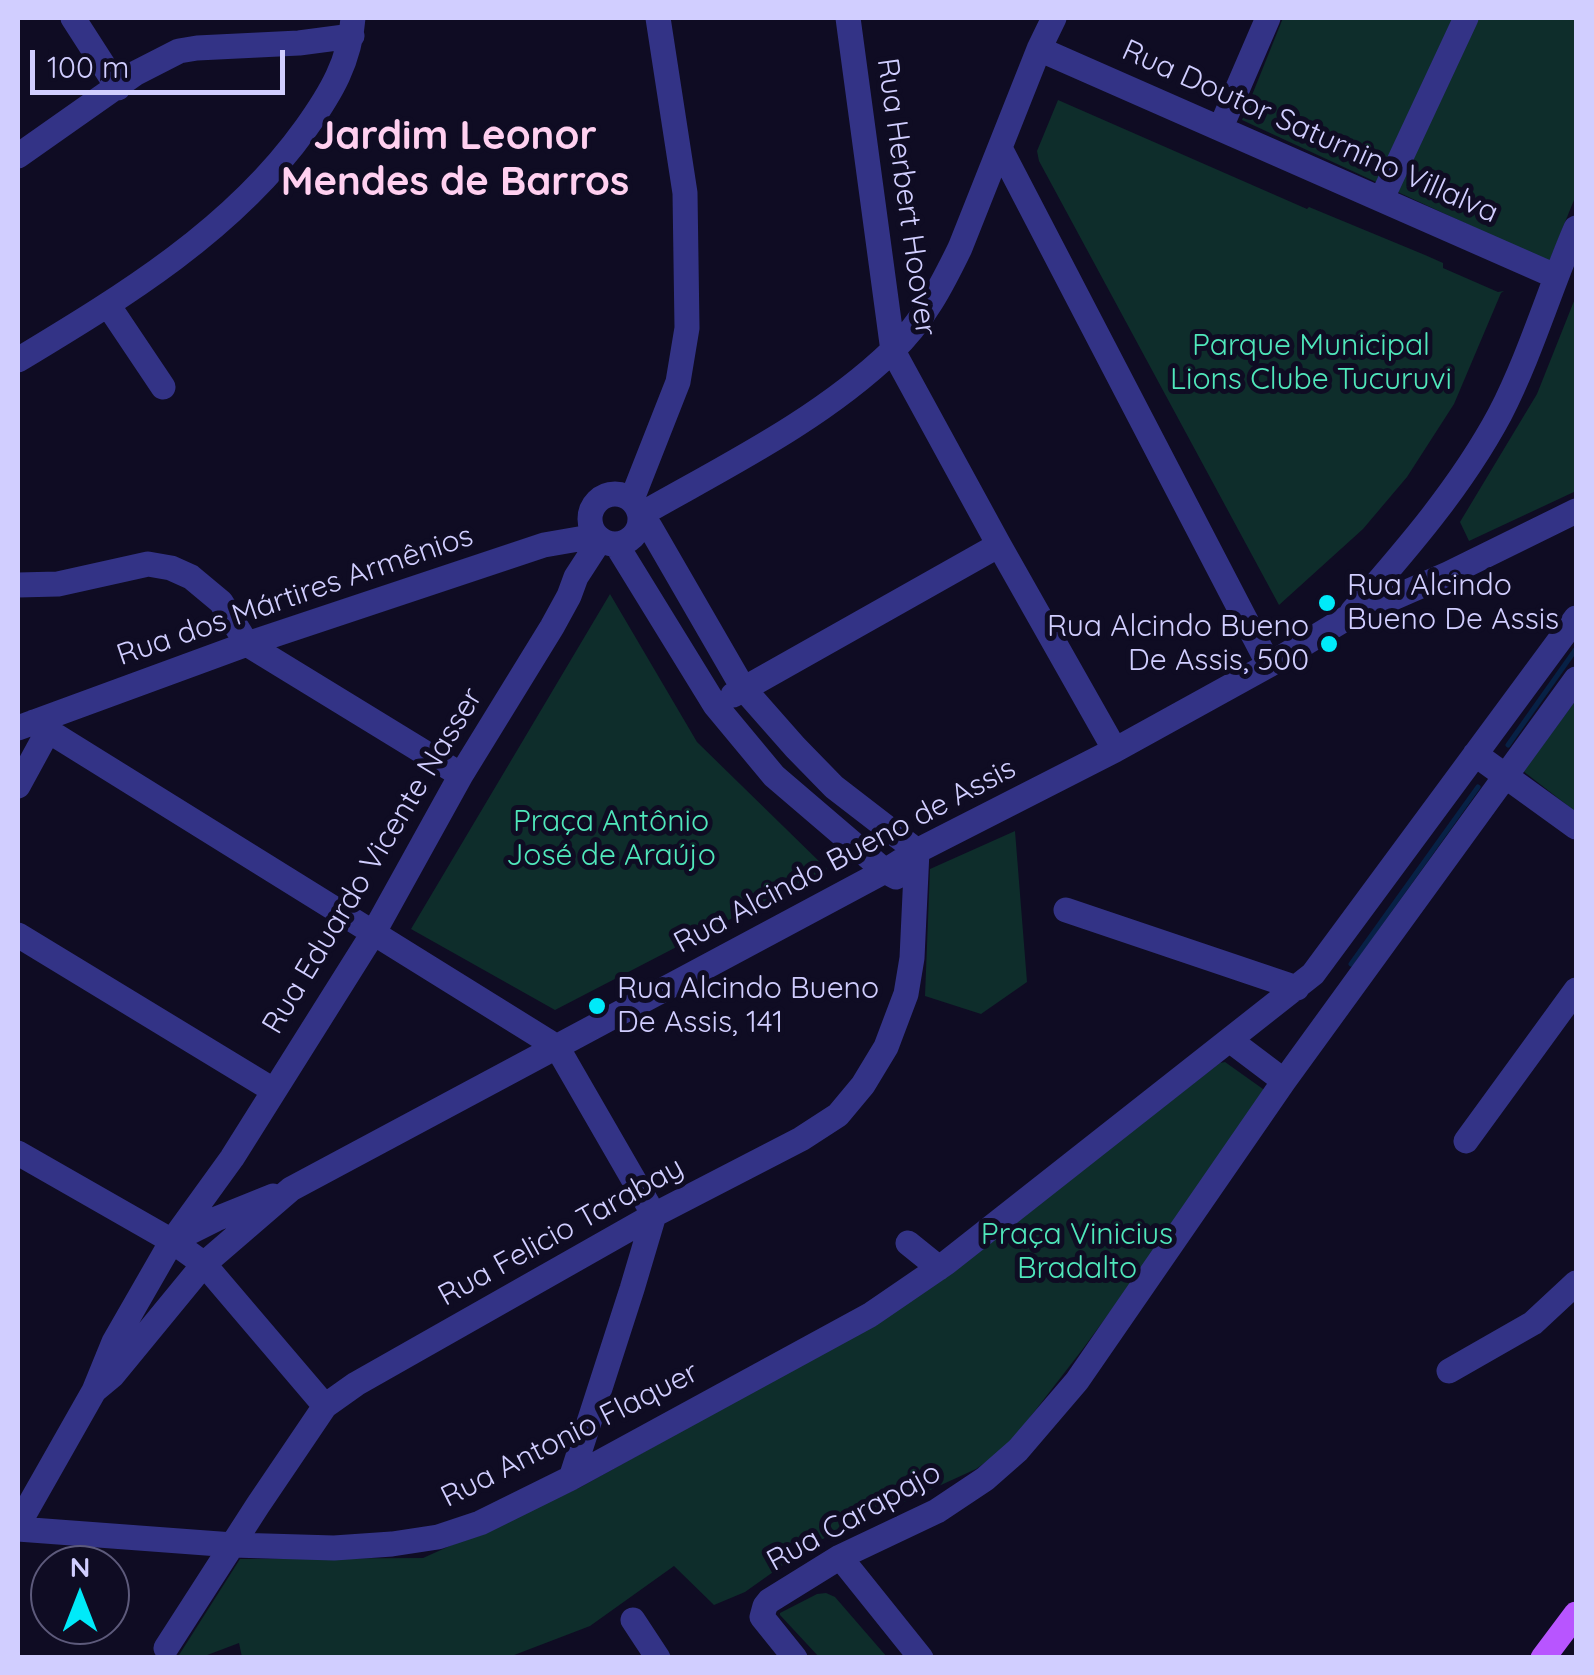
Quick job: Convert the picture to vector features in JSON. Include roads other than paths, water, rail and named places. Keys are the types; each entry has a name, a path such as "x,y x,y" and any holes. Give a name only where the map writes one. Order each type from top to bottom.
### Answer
{"main road":[{"path":"1542,1658 1576,1614"}],"street":[{"path":"72,18 118,88"},
{"path":"632,506 678,382 687,328 686,192 658,18"},
{"name":"Rua Herbert Hoover","path":"848,18 893,350 1115,750"},
{"path":"914,886 885,870 774,776 716,706 603,536 591,508 596,500 632,506 691,482 840,394 912,330 945,280 960,248 1054,18"},
{"path":"1221,128 1268,18"},
{"path":"1382,198 1466,18"},
{"path":"18,156 150,64 179,51 300,44 353,26"},
{"path":"18,360 166,266 213,228 279,162 335,87 346,61 353,26"},
{"name":"Rua Doutor Saturnino Villalva","path":"1040,48 1555,276"},
{"path":"1000,148 1269,665"},
{"path":"1346,619 1417,538 1477,453 1502,410 1576,228"},
{"path":"108,305 163,387"},
{"path":"603,536 633,536 637,531 632,506 664,418"},
{"path":"652,451 667,474 691,482"},
{"path":"632,506 650,527 743,688 834,788 916,851"},
{"name":"Rua Alcindo Bueno de Assis","path":"94,1392 112,1376 204,1264 291,1189 916,851 1115,750 1346,619 1576,511"},
{"name":"Rua dos Mártires Armênios","path":"33,727 247,644 548,544 603,536"},
{"name":"Rua Eduardo Vicente Nasser","path":"18,1527 94,1392 114,1342 172,1241 232,1158 374,932 461,775 603,536"},
{"path":"1417,538 1448,574"},
{"path":"548,544 570,559 574,574 570,592"},
{"path":"716,706 998,545"},
{"path":"18,585 58,584 148,564 191,577 221,602 247,644 461,775"},
{"path":"1490,765 1576,618"},
{"path":"1490,765 1576,679"},
{"path":"18,786 33,727 557,1047 654,1215 571,1478"},
{"path":"1490,765 1576,828"},
{"name":"Rua Antonio Flaquer","path":"18,1527 234,1545 334,1548 392,1544 438,1537 480,1523 571,1478 870,1315 939,1268 1313,974 1490,765"},
{"name":"Rua Carapajo","path":"795,1658 762,1617 765,1606 840,1558 937,1511 985,1480 1018,1450 1077,1381 1284,1081 1490,765"},
{"name":"Rua Felicio Tarabay","path":"166,1648 325,1406 356,1384 654,1215 801,1139 838,1114 863,1085 886,1047 906,994 912,958 916,851"},
{"path":"1066,910 1297,988"},
{"path":"18,936 273,1090"},
{"path":"1466,1141 1576,990"},
{"path":"1231,1040 1284,1081"},
{"path":"18,1153 172,1241 204,1264 325,1406"},
{"name":"Rua Eduardo Vicente Nasser","path":"204,1264 232,1158"},
{"path":"172,1241 291,1189"},
{"path":"908,1243 939,1268"},
{"path":"1449,1370 1533,1323 1571,1289"},
{"path":"840,1558 921,1658"},
{"path":"633,1620 658,1658"}],"waterway":[{"path":"1508,745 1576,649"},
{"path":"1351,964 1478,787"}],"place":[{"name":"Rua Alcindo Bueno De Assis","path":"1327,603"},
{"name":"Rua Alcindo Bueno De Assis, 500","path":"1329,644"},
{"name":"Rua Alcindo Bueno De Assis, 141","path":"597,1006"}],"district":[{"name":"Jardim Leonor Mendes de Barros","path":"455,160"}],"park label":[{"name":"Parque Municipal Lions Clube Tucuruvi","path":"1311,363"},
{"name":"Praça Antônio José de Araújo","path":"611,839"},
{"name":"Praça Vinicius Bradalto","path":"1077,1252"}]}
